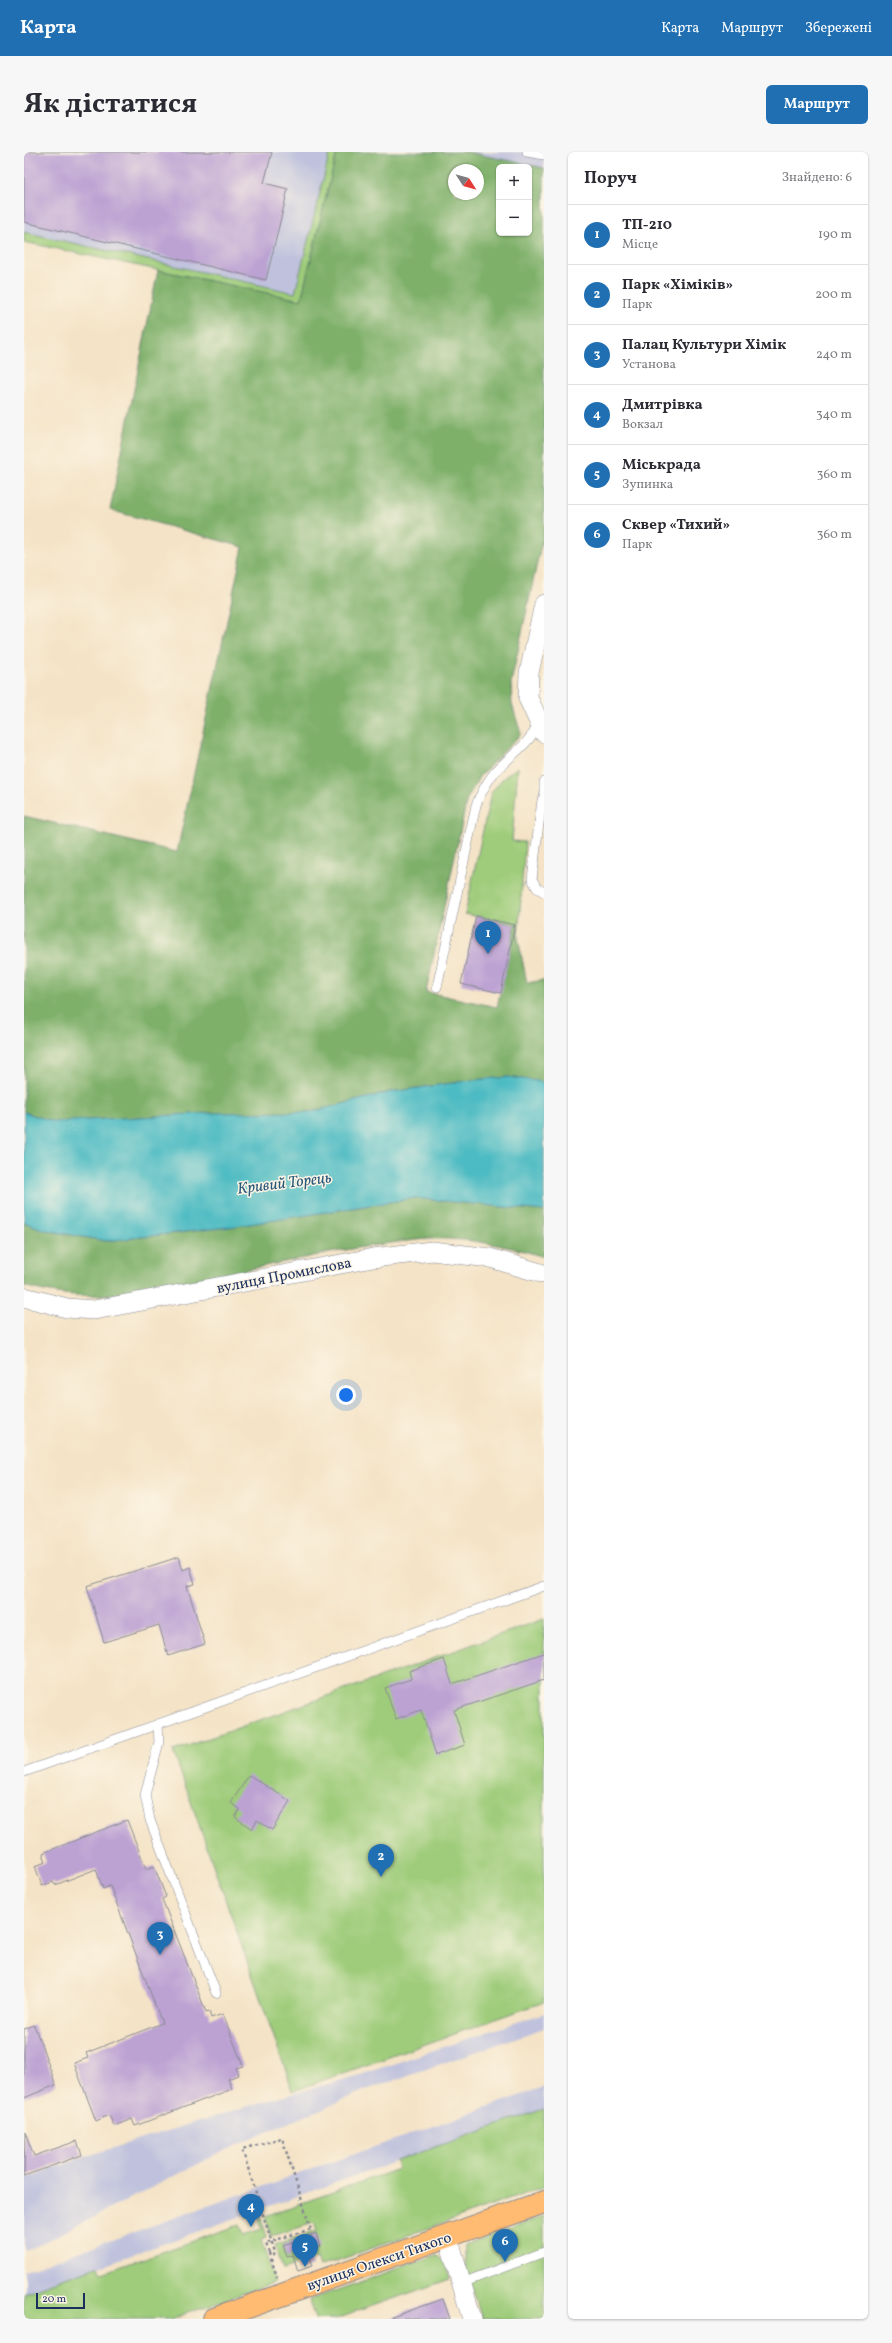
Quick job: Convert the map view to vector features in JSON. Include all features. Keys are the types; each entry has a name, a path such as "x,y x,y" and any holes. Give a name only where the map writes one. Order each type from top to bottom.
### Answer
{"main road":[{"name":"вулиця Олекси Тихого","path":"214,2319 544,2202"}],"street":[{"path":"542,723 529,673 544,604"},
{"name":"вулиця Промислова","path":"24,1297 67,1308 94,1310 373,1258 432,1251 490,1258 544,1274"},
{"path":"448,2237 472,2319"}],"lane":[{"path":"527,152 544,155"},
{"path":"438,987 476,805 483,788 495,772 526,745 542,723"},
{"path":"544,782 543,801 532,879 536,888 544,892"},
{"path":"24,1772 544,1586"},
{"path":"158,1724 159,1742 146,1795 150,1820 216,1993"},
{"path":"462,2283 544,2252"}],"path":[{"path":"272,2262 275,2252 249,2170 242,2149 282,2138 311,2229 266,2243 269,2253 278,2281"}],"shaded area":[{"path":"24,152 337,152 295,299 263,286 24,232"},
{"path":"467,152 544,152 544,168 532,166 532,164 525,164"},
{"path":"544,2013 544,2028 366,2090 236,2145 24,2252 24,2179 87,2156 238,2109 357,2076"},
{"path":"544,2087 544,2109 24,2293 24,2271"}],"green space":[{"path":"330,152 337,152 301,300 24,242 24,232 295,293"},
{"path":"337,152 467,152 525,164 496,164 496,236 532,236 532,166 544,168 544,531 511,683 512,704 521,734 479,777 467,799 426,992 497,1007 515,925 519,925 518,938 527,983 544,980 544,1082 508,1077 472,1080 391,1092 310,1112 209,1113 54,1122 24,1112 24,816 177,852 243,547 110,510 158,270 301,300"},
{"path":"518,767 512,841 525,842 519,925 465,914 491,793 502,779"},
{"path":"415,1198 544,1211 544,1257 517,1249 487,1243 457,1239 428,1239 339,1251 127,1293 107,1295 68,1294 24,1286 24,1222 45,1230 106,1241 237,1226"},
{"path":"544,1619 544,2002 293,2091 173,1751"},
{"path":"544,2109 544,2187 319,2267 316,2258 283,2270 275,2245 317,2231 314,2223 271,2236 265,2216 398,2169 396,2161","holes":["316,2234 319,2246 287,2257 284,2245"]},
{"path":"544,2216 544,2319 482,2319 467,2273 464,2245"},
{"path":"261,2217 267,2238 261,2240 275,2282 171,2319 24,2319 24,2293 99,2266 102,2273 239,2225 243,2235 262,2229 259,2218"},
{"path":"436,2255 445,2262 450,2279 335,2319 315,2319 309,2300"}],"water":[{"name":"Кривий Торець","path":"508,1077 544,1082 544,1211 415,1198 237,1226 106,1241 45,1230 24,1222 24,1112 54,1122 209,1113 310,1112 391,1092 472,1080"}],"building":[{"path":"24,152 272,152 264,183 288,189 266,280 24,222"},
{"path":"476,916 515,925 501,993 461,984"},
{"path":"179,1557 183,1570 190,1567 195,1584 187,1586 205,1644 168,1656 159,1625 104,1642 87,1586"},
{"path":"544,1653 544,1680 454,1710 465,1745 436,1755 421,1710 396,1719 385,1688 411,1679 409,1671 444,1659 452,1684"},
{"path":"249,1775 290,1801 272,1830 257,1820 252,1829 235,1817 240,1809 231,1803"},
{"path":"127,1820 146,1869 154,1866 166,1897 162,1899 206,2012 209,2011 211,2018 223,2014 243,2066 236,2068 238,2075 228,2079 232,2089 135,2126 132,2119 114,2126 109,2115 96,2121 74,2063 88,2058 86,2053 162,2023 110,1886 103,1889 96,1869 55,1885 53,1882 42,1886 35,1866 46,1862 43,1853"},
{"path":"34,2025 56,2085 24,2098 24,2029"},
{"path":"25,2132 34,2156 77,2141 82,2155 24,2176"},
{"path":"316,2234 320,2246 307,2250 312,2266 298,2271 293,2255 287,2257 283,2245"},
{"path":"443,2299 450,2319 392,2319 392,2317"}],"place":[{"name":"ТП-210","path":"488,954"},
{"name":"Парк «Хіміків»","path":"381,1877"},
{"name":"Палац Культури Хімік","path":"160,1955"},
{"name":"Дмитрівка","path":"251,2227"},
{"name":"Сквер «Тихий»","path":"505,2262"},
{"name":"Міськрада","path":"305,2267"}]}
